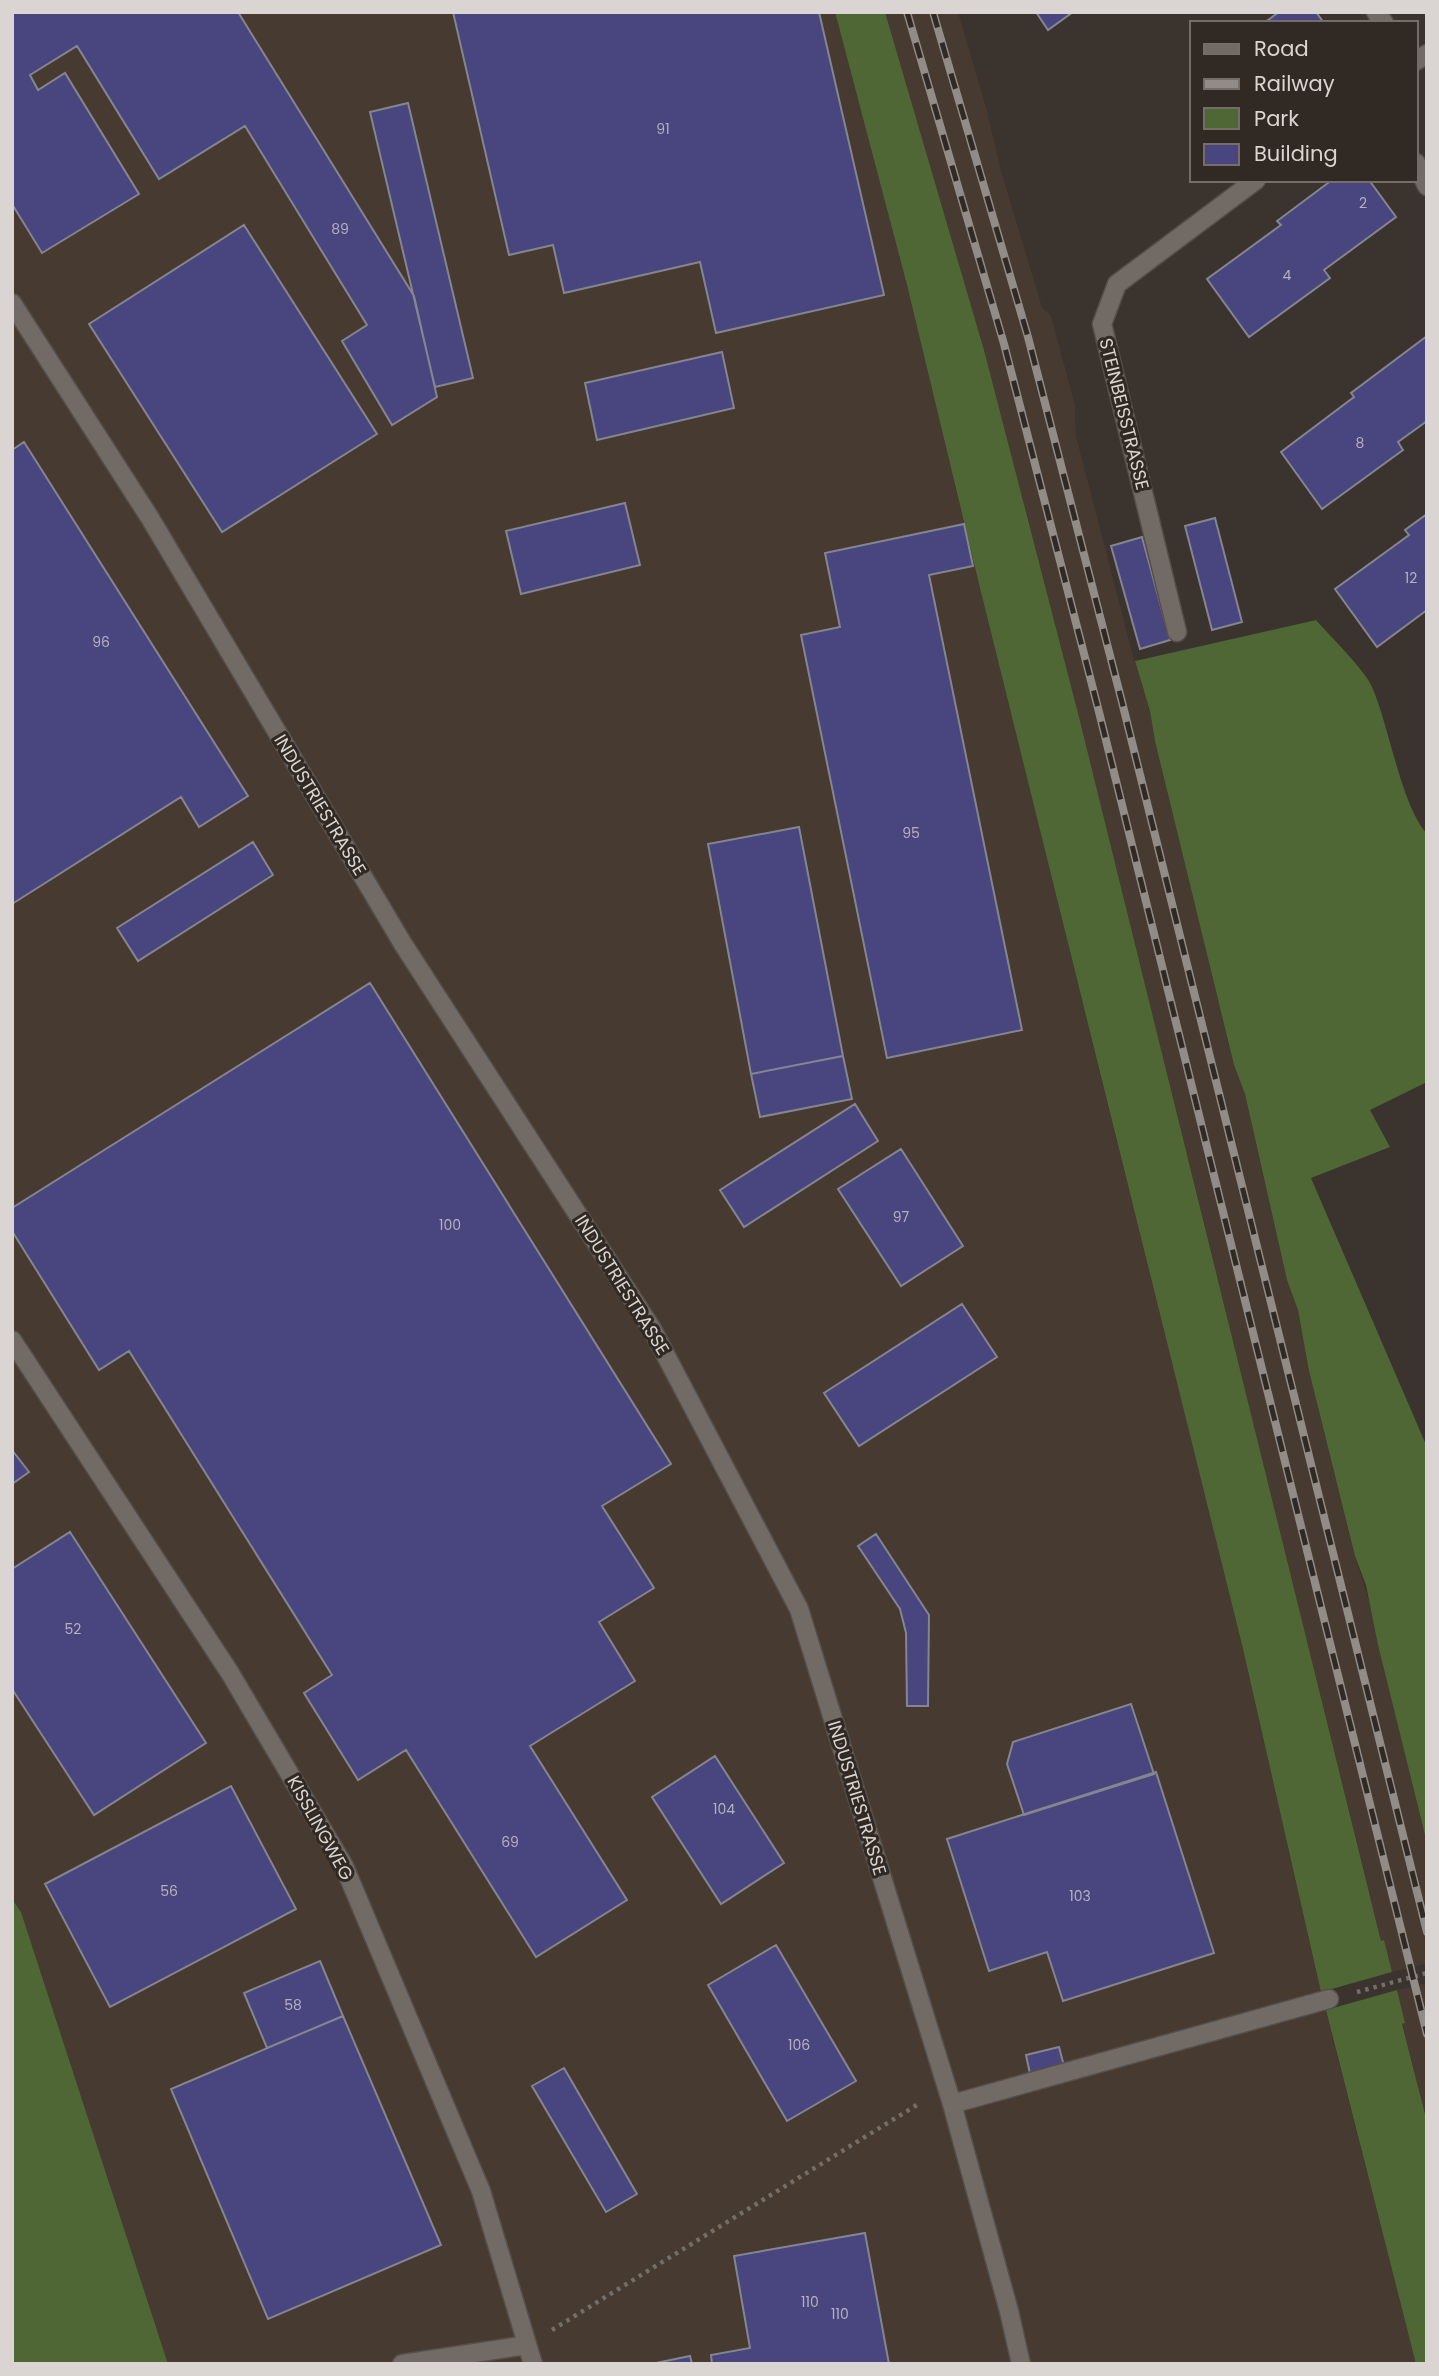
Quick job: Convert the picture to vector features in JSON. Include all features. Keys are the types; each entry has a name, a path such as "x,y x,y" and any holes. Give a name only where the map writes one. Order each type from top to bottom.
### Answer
{"street":[{"path":"1418,167 1427,186"},
{"name":"STEINBEISSTRASSE","path":"1177,632 1102,324 1117,284 1253,182"},
{"name":"INDUSTRIESTRASSE","path":"12,303 150,518 403,944 652,1328 799,1609 950,2098 1021,2364"},
{"name":"KISSLINGWEG","path":"12,1340 230,1673 344,1866 481,2191 533,2364"},
{"path":"950,2098 1329,1999"},
{"path":"402,2364 527,2345"}],"path":[{"path":"1329,1999 1427,1973"},
{"path":"527,2345 911,2107 950,2098"}],"shaded area":[{"path":"12,12 835,12 907,285 1243,1649 1321,1992 1416,2364 168,2364 21,1912 12,1899"},
{"path":"885,12 958,12 987,111 1001,171 1042,307 1051,316 1075,405 1076,436 1150,711 1234,1065 1245,1094 1287,1280 1298,1310 1309,1371 1355,1556 1373,1614 1378,1645 1427,1843 1427,1964 1392,1972 1384,1941 1381,1941 1078,713 984,350"},
{"path":"1427,1983 1427,2122 1402,2024 1405,2023 1397,1990"}],"green space":[{"path":"835,12 885,12 984,350 1078,713 1381,1941 1384,1940 1392,1972 1321,1992 1243,1649 907,285"},
{"path":"1316,620 1355,662 1372,687 1410,804 1427,834 1427,1082 1370,1110 1390,1147 1311,1178 1427,1447 1427,1843 1378,1645 1366,1585 1355,1556 1309,1371 1298,1310 1287,1280 1245,1094 1234,1065 1150,711 1135,661"},
{"path":"12,1899 21,1912 168,2364 12,2364"},
{"path":"1397,1990 1405,2023 1402,2024 1427,2122 1427,2364 1416,2364 1326,2010"}],"building":[{"path":"238,12 414,296 437,397 392,425 342,341 367,325 245,126 159,179 77,46 30,75 38,90 65,73 139,194 42,253 12,204 12,14"},
{"path":"453,12 819,12 884,295 716,333 700,262 564,293 553,245 509,255"},
{"path":"1036,12 1073,12 1048,30"},
{"path":"1279,12 1316,12 1323,21 1267,21"},
{"path":"408,103 473,378 435,387 370,112"},
{"path":"1329,182 1370,182 1396,217 1324,270 1330,278 1249,337 1207,279 1281,225 1277,221"},
{"path":"244,225 377,434 222,532 89,324"},
{"path":"1427,336 1427,421 1398,442 1403,450 1322,509 1281,452 1354,397 1351,393"},
{"path":"722,352 734,408 597,440 585,383"},
{"path":"24,442 248,796 199,827 181,797 12,904 12,450"},
{"path":"625,503 640,565 521,594 506,531"},
{"path":"1427,514 1427,610 1377,647 1335,589 1409,535 1405,530"},
{"path":"1215,518 1242,622 1212,630 1185,526"},
{"path":"964,524 973,566 929,575 1022,1030 887,1058 801,635 840,627 825,553"},
{"path":"1142,537 1170,640 1140,649 1111,546"},
{"path":"799,827 843,1056 751,1074 708,844"},
{"path":"253,842 273,875 138,961 117,928"},
{"path":"370,983 671,1464 602,1506 654,1588 599,1622 635,1681 530,1746 627,1900 536,1957 406,1750 358,1780 304,1693 332,1675 129,1351 99,1370 12,1231 12,1208"},
{"path":"843,1056 852,1099 760,1117 751,1074"},
{"path":"855,1104 878,1141 744,1227 720,1190"},
{"path":"901,1149 963,1246 901,1286 838,1189"},
{"path":"962,1304 997,1357 859,1446 824,1393"},
{"path":"12,1450 29,1472 12,1484"},
{"path":"70,1532 206,1743 94,1815 12,1689 12,1569"},
{"path":"876,1534 929,1615 928,1706 907,1706 906,1633 900,1609 858,1546"},
{"path":"1131,1704 1154,1774 1024,1815 1007,1764 1013,1742"},
{"path":"715,1756 784,1863 721,1904 652,1797"},
{"path":"1156,1772 1214,1953 1063,2001 1047,1952 989,1971 947,1839"},
{"path":"231,1786 296,1909 110,2007 45,1884"},
{"path":"776,1945 856,2081 787,2121 708,1985"},
{"path":"320,1961 343,2016 267,2048 244,1993"},
{"path":"343,2016 441,2245 268,2319 171,2089"},
{"path":"1059,2047 1064,2066 1030,2074 1026,2055"},
{"path":"564,2068 637,2194 606,2212 532,2086"},
{"path":"865,2233 889,2364 712,2364 711,2355 750,2348 734,2256"},
{"path":"690,2356 692,2364 651,2364"}],"railway":[{"path":"907,12 1004,344 1098,708 1427,2034"},
{"path":"933,12 1028,337 1122,702 1427,1932"}]}
